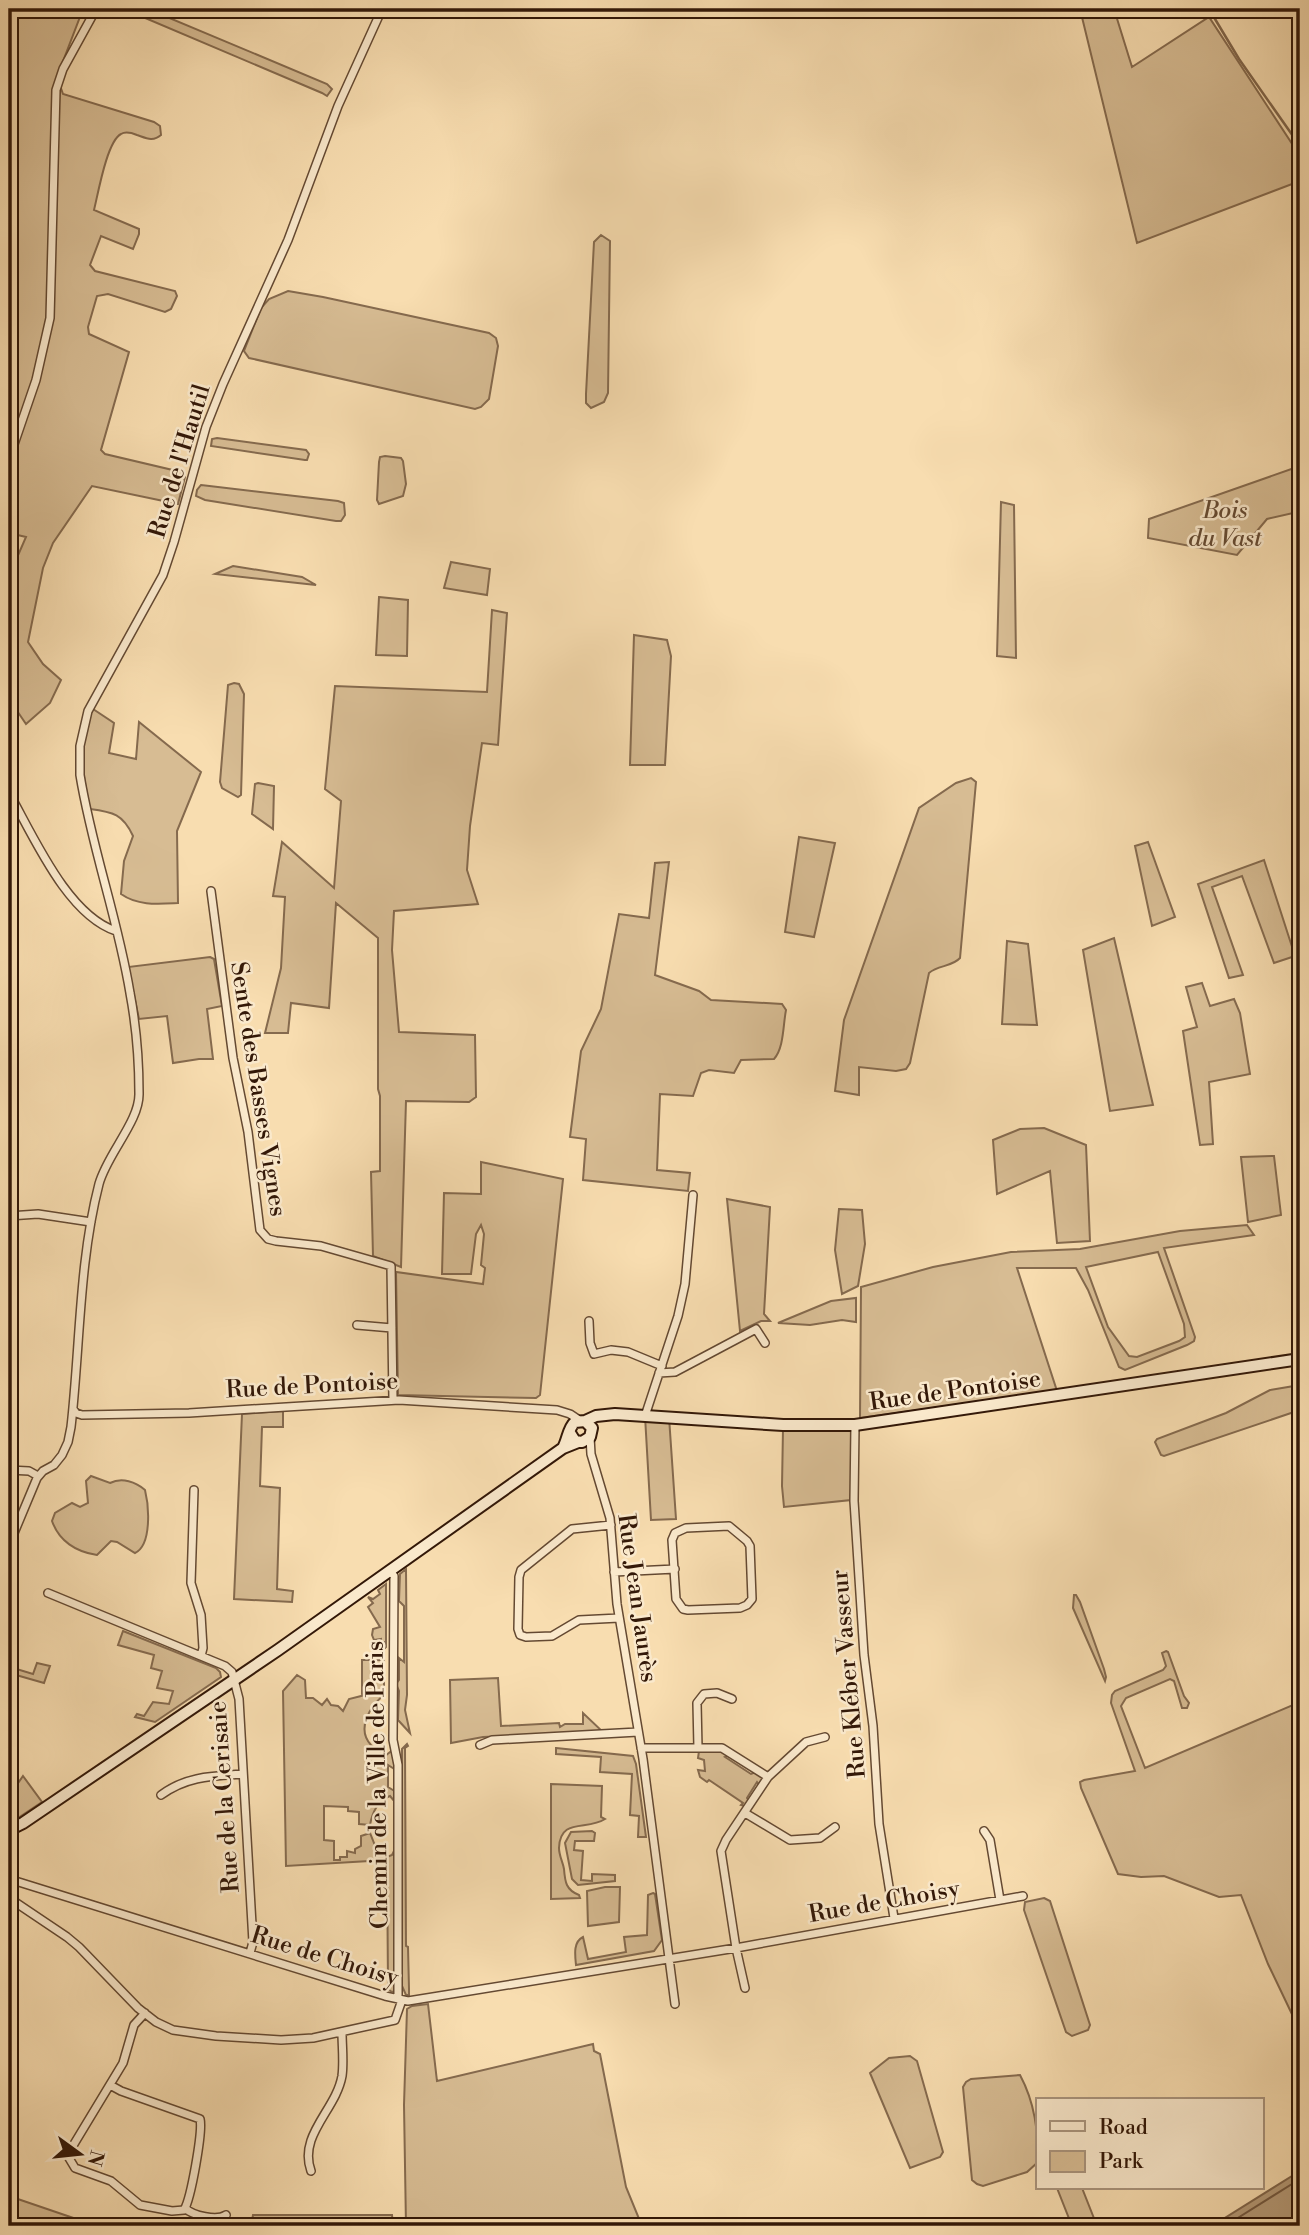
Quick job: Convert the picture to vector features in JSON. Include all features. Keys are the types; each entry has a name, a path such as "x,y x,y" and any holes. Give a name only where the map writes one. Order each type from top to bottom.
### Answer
{"main road":[{"name":"Rue de Pontoise","path":"576,1425 596,1416 613,1414 783,1425 856,1425 1300,1360"},
{"path":"9,1830 235,1679 563,1448 586,1438 597,1423 613,1414"},
{"path":"576,1425 591,1426 586,1438"},
{"path":"576,1425 572,1439 586,1438"},
{"path":"563,1448 576,1425"}],"street":[{"path":"9,459 36,380 50,318 56,90 63,69 96,9"},
{"name":"Rue de l'Hautil","path":"68,1443 91,1223 103,1171 135,1115 139,1099 130,991 80,775 80,746 86,716 163,575 206,427 288,240 343,95 382,9"},
{"path":"9,793 67,894 100,923 116,931"},
{"name":"Sente des Basses Vignes","path":"211,891 233,1058 248,1132 260,1230 268,1239 321,1247 391,1266 393,1400"},
{"path":"645,1416 678,1316 685,1284 693,1195"},
{"path":"9,1216 38,1214 91,1223"},
{"path":"589,1321 590,1343 594,1354 611,1350 628,1352 661,1369 675,1372 756,1329 765,1343"},
{"path":"357,1325 392,1328"},
{"name":"Rue de Pontoise","path":"73,1408 76,1413 88,1415 189,1413 393,1400 557,1410 570,1414 576,1425"},
{"path":"9,1545 36,1480 56,1463 78,1420 88,1415"},
{"name":"Rue Kléber Vasseur","path":"856,1425 855,1513 864,1655 873,1726 879,1824 894,1918"},
{"name":"Rue Jean Jaurès","path":"586,1438 611,1525 619,1618 641,1748 669,1958"},
{"path":"9,1470 29,1471 36,1480"},
{"path":"194,1490 191,1583 201,1615 201,1656"},
{"path":"611,1525 572,1529 521,1570 518,1629 520,1635 526,1637 552,1636 579,1620 619,1618"},
{"path":"729,1526 750,1546 752,1600 740,1608 683,1609 676,1599 675,1569 673,1540 676,1531 685,1528 729,1526"},
{"name":"Chemin de la Ville de Paris","path":"342,2032 395,2020 400,2000 398,1765 393,1740 394,1568"},
{"path":"614,1572 675,1569"},
{"path":"48,1593 225,1666 235,1679"},
{"name":"Rue de la Cerisaie","path":"235,1679 239,1699 253,1942 250,1954"},
{"path":"698,1748 697,1703 704,1694 717,1693 732,1699"},
{"path":"480,1745 492,1740 638,1732"},
{"path":"745,1988 721,1856 726,1840 768,1777 806,1742 825,1737"},
{"path":"641,1748 717,1747 768,1777"},
{"path":"161,1796 172,1787 200,1776 243,1774"},
{"path":"745,1813 789,1840 820,1838 835,1827"},
{"path":"984,1831 990,1840 1000,1899"},
{"name":"Rue de Choisy","path":"9,1878 400,2000 424,1999 736,1948 1023,1896"},
{"path":"9,1899 79,1947 145,2013 156,2022 173,2029 216,2036 281,2040 342,2032 342,2076 311,2138 306,2160 311,2171"},
{"path":"669,1958 675,2004"},
{"path":"145,2013 134,2025 123,2063 69,2153 73,2166 111,2180 140,2205 176,2211 185,2208"},
{"path":"110,2085 200,2119 197,2153 185,2208"},
{"path":"185,2208 189,2212 219,2219 226,2216"}],"green space":[{"path":"9,9 83,9 57,77 63,94 160,126 161,135 155,138 125,133 116,139 111,147 94,210 139,229 139,234 133,249 101,236 90,265 95,271 175,291 177,296 171,309 165,312 108,294 97,296 88,327 89,334 129,352 101,450 105,454 181,472 185,477 178,504 92,486 53,543 43,568 28,642 43,664 61,680 50,703 26,724 9,699 9,576 26,537 9,533"},
{"path":"124,9 148,9 327,84 332,89 327,96"},
{"path":"1080,9 1114,9 1132,67 1209,17 1300,156 1300,181 1137,243"},
{"path":"601,235 610,241 608,393 604,402 591,408 586,403 586,394 594,242"},
{"path":"288,291 489,333 496,338 498,346 489,399 475,409 249,358 244,351 261,308 269,299"},
{"path":"212,439 306,450 309,454 305,460 211,446"},
{"path":"380,457 401,458 406,484 403,496 379,504 379,462"},
{"name":"Bois du Vast","path":"1300,466 1300,515 1293,513 1267,519 1237,555 1148,538 1149,519"},
{"path":"201,485 338,501 344,503 345,515 341,521 336,521 205,500 196,496"},
{"path":"1001,502 1014,505 1016,658 997,656"},
{"path":"451,562 490,569 487,595 444,588"},
{"path":"233,566 302,577 316,585 215,574"},
{"path":"379,597 408,600 407,656 376,655"},
{"path":"492,610 507,613 498,745 482,743 470,826 467,870 478,904 394,911 392,950 399,1032 475,1035 476,1097 469,1102 406,1101 401,1267 373,1256 371,1172 380,1171 378,938 336,903 329,1008 291,1003 288,1033 265,1033 281,968 285,897 273,896 282,842 334,888 341,801 325,789 335,686 487,692"},
{"path":"634,635 667,640 671,656 665,765 630,765"},
{"path":"239,684 244,694 241,795 238,797 222,788 220,782 228,685"},
{"path":"93,709 114,723 109,753 136,759 139,722 201,772 177,831 178,903 141,902 121,894 124,861 133,836 116,815 90,809 83,771 82,746 87,721"},
{"path":"1296,761 1300,776 1300,936 1293,914"},
{"path":"971,778 976,782 960,958 929,973 910,1063 906,1069 896,1071 859,1067 859,1095 835,1091 844,1020 919,808 956,783"},
{"path":"255,784 274,786 273,829 252,814"},
{"path":"799,837 835,843 814,937 785,932"},
{"path":"1148,842 1175,917 1152,926 1135,846"},
{"path":"1264,860 1295,956 1274,963 1242,876 1212,887 1243,975 1229,978 1198,884"},
{"path":"669,862 655,975 699,991 711,1000 782,1004 786,1010 781,1043 774,1059 741,1060 734,1073 709,1070 701,1073 693,1096 660,1094 657,1170 690,1173 688,1191 583,1180 586,1139 570,1137 581,1051 601,1009 619,914 649,918 655,863"},
{"path":"1114,938 1153,1105 1110,1111 1083,950"},
{"path":"1007,941 1028,944 1037,1025 1002,1024"},
{"path":"210,957 214,959 222,1006 207,1009 213,1059 173,1063 167,1016 139,1019 128,967"},
{"path":"1202,983 1210,1006 1234,999 1240,1013 1250,1074 1209,1082 1213,1144 1200,1145 1183,1031 1197,1027 1186,987"},
{"path":"1044,1128 1086,1145 1090,1241 1057,1243 1050,1171 997,1194 993,1140 1020,1129"},
{"path":"1274,1156 1281,1215 1248,1222 1241,1157"},
{"path":"481,1162 563,1179 540,1395 536,1398 398,1395 396,1272 483,1284 485,1268 481,1265 484,1234 481,1225 476,1234 471,1274 442,1274 444,1193 481,1194"},
{"path":"727,1199 770,1207 764,1314 770,1321 761,1321 740,1331"},
{"path":"839,1209 862,1210 865,1244 858,1286 842,1294 835,1250"},
{"path":"1247,1225 1254,1235 1164,1248 1195,1337 1194,1341 1125,1370 1119,1367 1088,1290 1076,1268 1017,1268 1057,1391 860,1418 861,1287 933,1267 1011,1252 1080,1249 1180,1231","holes":["1158,1252 1184,1324 1185,1337 1179,1341 1137,1357 1129,1356 1108,1327 1086,1267"]},
{"path":"856,1298 856,1322 842,1320 810,1325 778,1323 831,1301"},
{"path":"1300,1385 1300,1410 1164,1456 1155,1442 1226,1413 1270,1390"},
{"path":"283,1411 283,1427 262,1427 260,1486 280,1488 277,1589 293,1591 292,1602 234,1599 242,1414"},
{"path":"645,1416 669,1417 676,1519 651,1520"},
{"path":"783,1429 851,1431 851,1500 784,1507"},
{"path":"91,1476 110,1483 129,1481 145,1490 148,1505 147,1534 135,1553 111,1541 97,1555 89,1553 69,1544 55,1528 52,1521 55,1513 72,1503 80,1507 88,1503 86,1481"},
{"path":"406,1569 405,1710 410,1733 398,1720 399,1691 396,1684 399,1680 399,1658 404,1662 404,1606 399,1601 400,1574"},
{"path":"386,1584 385,1648 381,1639 374,1640 372,1635 373,1629 380,1627 368,1607 373,1603 368,1597 373,1599 380,1594 378,1590"},
{"path":"1074,1595 1080,1602 1104,1669 1105,1681 1073,1608"},
{"path":"123,1631 216,1668 221,1677 155,1722 135,1717 137,1714 144,1716 153,1702 169,1704 173,1691 157,1688 162,1671 151,1668 154,1655 118,1645"},
{"path":"1166,1651 1189,1703 1187,1708 1182,1708 1174,1681 1170,1679 1126,1698 1121,1706 1145,1768 1300,1702 1300,2031 1268,1964 1241,1895 1219,1897 1164,1876 1118,1874 1081,1788 1080,1782 1084,1780 1135,1771 1111,1703 1112,1695 1115,1691 1163,1670 1166,1666 1162,1653"},
{"path":"362,1660 384,1660 384,1695 370,1711 365,1732 371,1745 385,1756 394,1749 396,1770 388,1765 388,1787 396,1792 395,1802 390,1796 382,1801 374,1812 370,1825 359,1824 359,1812 348,1811 348,1807 324,1806 324,1840 334,1841 334,1860 340,1860 340,1857 347,1857 347,1851 355,1853 355,1849 361,1846 361,1836 370,1833 376,1848 386,1855 386,1860 286,1866 283,1691 297,1675 305,1680 306,1698 313,1698 322,1705 327,1699 331,1705 338,1706 343,1711 349,1699 365,1695 362,1694"},
{"path":"37,1663 50,1666 44,1683 9,1673 10,1667 33,1674"},
{"path":"498,1678 501,1726 559,1723 560,1727 565,1724 583,1724 583,1713 603,1732 483,1737 451,1743 450,1680"},
{"path":"407,1744 406,1946 409,1995 406,1995 402,1986 402,1936 399,1930 402,1927 402,1749"},
{"path":"717,1747 732,1754 725,1757 751,1774 759,1771 765,1777 761,1788 757,1782 747,1798 751,1804 748,1807 741,1805 743,1803 709,1780 707,1782 700,1777 698,1770 705,1771 704,1760 698,1758 699,1751"},
{"path":"556,1748 633,1756 646,1837 638,1837 639,1816 630,1815 632,1774 600,1772 601,1757 556,1754"},
{"path":"23,1776 42,1802 9,1824 9,1796"},
{"path":"551,1784 602,1786 601,1817 605,1819 569,1828 561,1838 559,1851 566,1882 580,1898 551,1899"},
{"path":"571,1832 595,1833 594,1841 575,1841 574,1850 583,1851 581,1880 592,1881 592,1874 615,1875 615,1881 578,1885 572,1879 565,1843"},
{"path":"395,1849 395,1991 392,1992 388,1985 387,1857 392,1855"},
{"path":"620,1887 619,1922 588,1926 587,1891"},
{"path":"653,1893 662,1940 654,1951 576,1965 576,1945 583,1937 588,1959 626,1952 624,1937 647,1935 648,1895"},
{"path":"1044,1898 1050,1901 1090,2025 1088,2030 1072,2036 1066,2032 1024,1910 1025,1902"},
{"path":"428,2004 437,2081 593,2044 594,2051 600,2054 626,2187 642,2226 406,2226 404,2105 407,2009"},
{"path":"910,2056 917,2061 943,2152 940,2157 910,2168 870,2073 889,2058"},
{"path":"1020,2075 1029,2096 1036,2128 1036,2164 1027,2172 983,2186 972,2180 963,2087 971,2079"},
{"path":"1058,2190 1083,2190 1097,2226 1072,2226"},
{"path":"9,2196 94,2225 94,2226 9,2226"},
{"path":"253,2215 392,2215 393,2226 251,2226"}],"water":[{"path":"1300,2171 1300,2226 1212,2226"}],"waterway":[{"path":"1209,9 1239,59 1300,146"}]}
